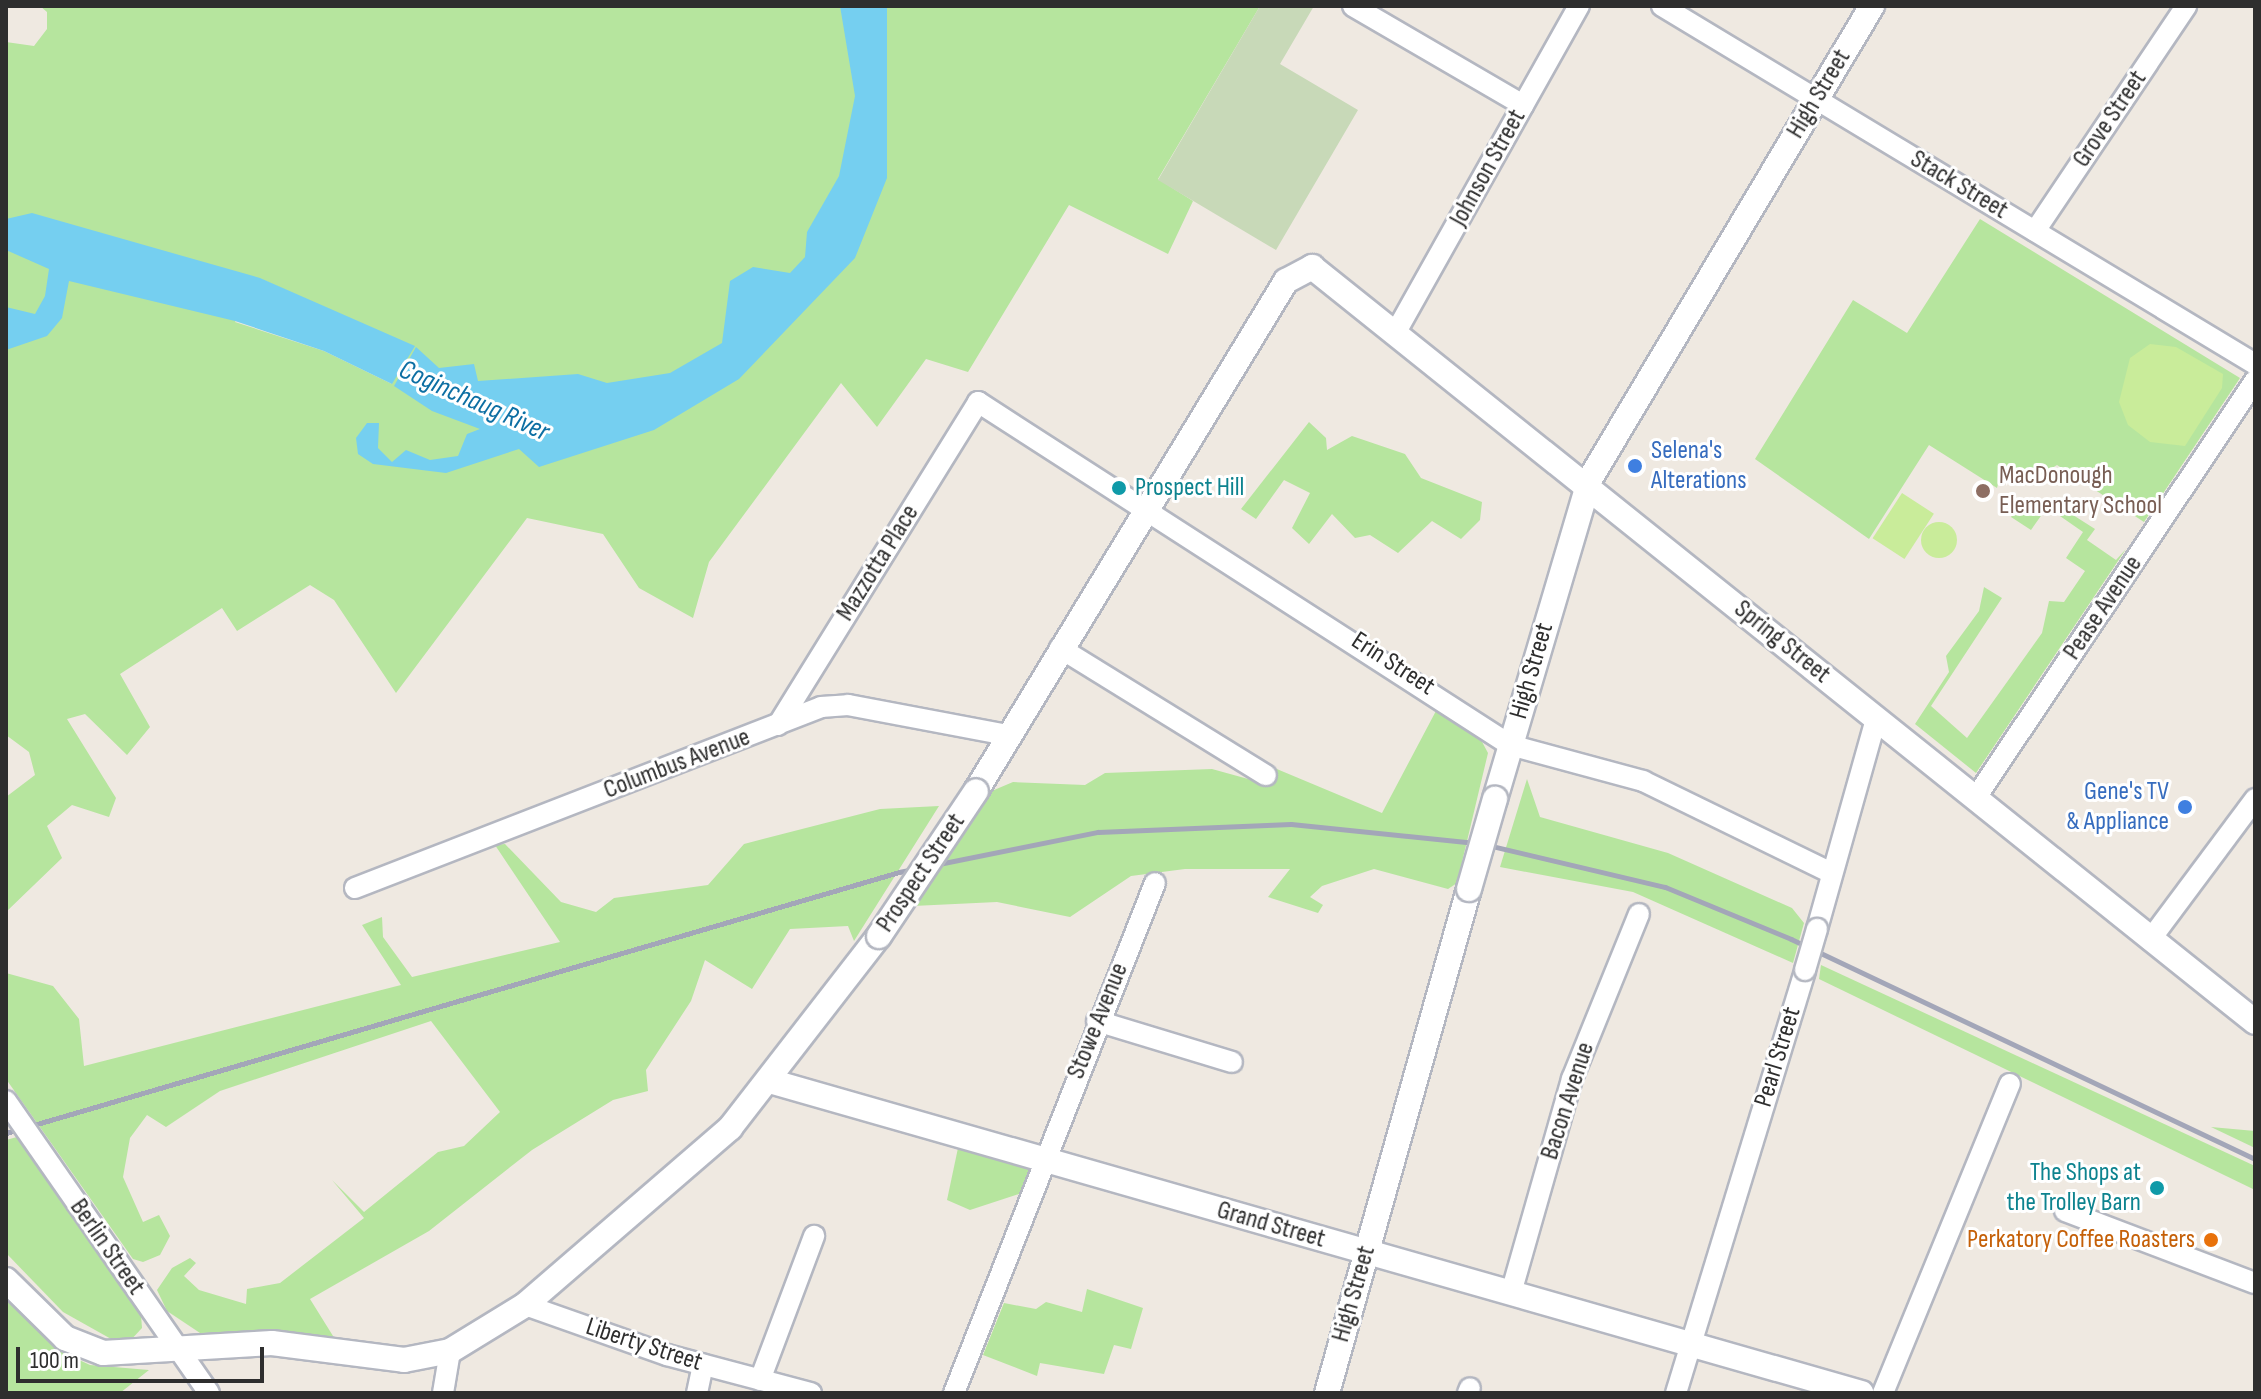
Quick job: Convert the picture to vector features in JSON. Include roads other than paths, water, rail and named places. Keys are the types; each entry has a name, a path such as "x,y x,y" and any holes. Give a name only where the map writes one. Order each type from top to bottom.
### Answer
{"street":[{"path":"1353,6 1523,105"},
{"name":"Johnson Street","path":"1397,330 1579,6"},
{"name":"Stack Street","path":"1662,6 2255,364"},
{"name":"High Street","path":"1327,1393 1510,745 1588,485 1872,6"},
{"name":"Grove Street","path":"2035,231 2186,6"},
{"name":"Spring Street","path":"1307,267 1331,275 1876,719 1977,796 2150,940 2255,1022"},
{"name":"Prospect Street","path":"450,1351 525,1305 706,1150 773,1082 879,936 976,791 1007,735 1286,281 1307,267"},
{"name":"Pease Avenue","path":"1977,796 2255,381"},
{"name":"Erin Street","path":"978,402 1510,745 1643,781 1832,873"},
{"name":"Mazzotta Place","path":"778,725 978,402"},
{"path":"1060,648 1266,775"},
{"name":"Columbus Avenue","path":"355,888 778,725 848,705 1007,735"},
{"name":"Pearl Street","path":"1676,1393 1805,970 1876,719"},
{"path":"2150,940 2255,799"},
{"name":"Stowe Avenue","path":"954,1393 1097,1021 1155,883"},
{"name":"Bacon Avenue","path":"1511,1293 1572,1079 1639,914"},
{"path":"1097,1021 1232,1062"},
{"name":"Grand Street","path":"773,1082 1861,1393"},
{"path":"1883,1393 2010,1084"},
{"name":"Berlin Street","path":"6,1101 209,1393"},
{"path":"2065,1211 2255,1283"},
{"path":"760,1380 814,1236"},
{"path":"6,1280 84,1348 178,1349 272,1343 404,1360 450,1351 443,1393"},
{"name":"Liberty Street","path":"525,1305 703,1365 811,1393"},
{"path":"697,1393 703,1365"}],"water":[{"name":"Coginchaug River","path":"840,6 887,6 887,178 855,258 739,379 654,430 539,467 519,449 446,473 373,464 358,454 356,438 367,423 379,423 378,448 392,462 406,450 430,460 458,456 467,434 480,429 432,411 394,386 416,347 439,368 474,364 478,381 578,374 607,383 670,373 722,343 730,281 753,267 790,273 805,257 807,232 839,176 855,96"},
{"path":"32,213 260,278 415,346 392,384 324,351 235,321 69,281 62,318 47,336 6,350 6,307 35,314 45,296 49,269 6,250 6,219"}],"railway":[{"path":"6,1133 899,872 1098,832 1291,824 1483,844 1665,887 1791,939 2255,1159"}],"place":[{"name":"Selena's Alterations","path":"1635,466"},
{"name":"Prospect Hill","path":"1119,488"},
{"name":"MacDonough Elementary School","path":"1983,491"},
{"name":"Gene's TV & Appliance","path":"2185,807"},
{"name":"The Shops at the Trolley Barn","path":"2157,1188"},
{"name":"Perkatory Coffee Roasters","path":"2211,1240"}]}
